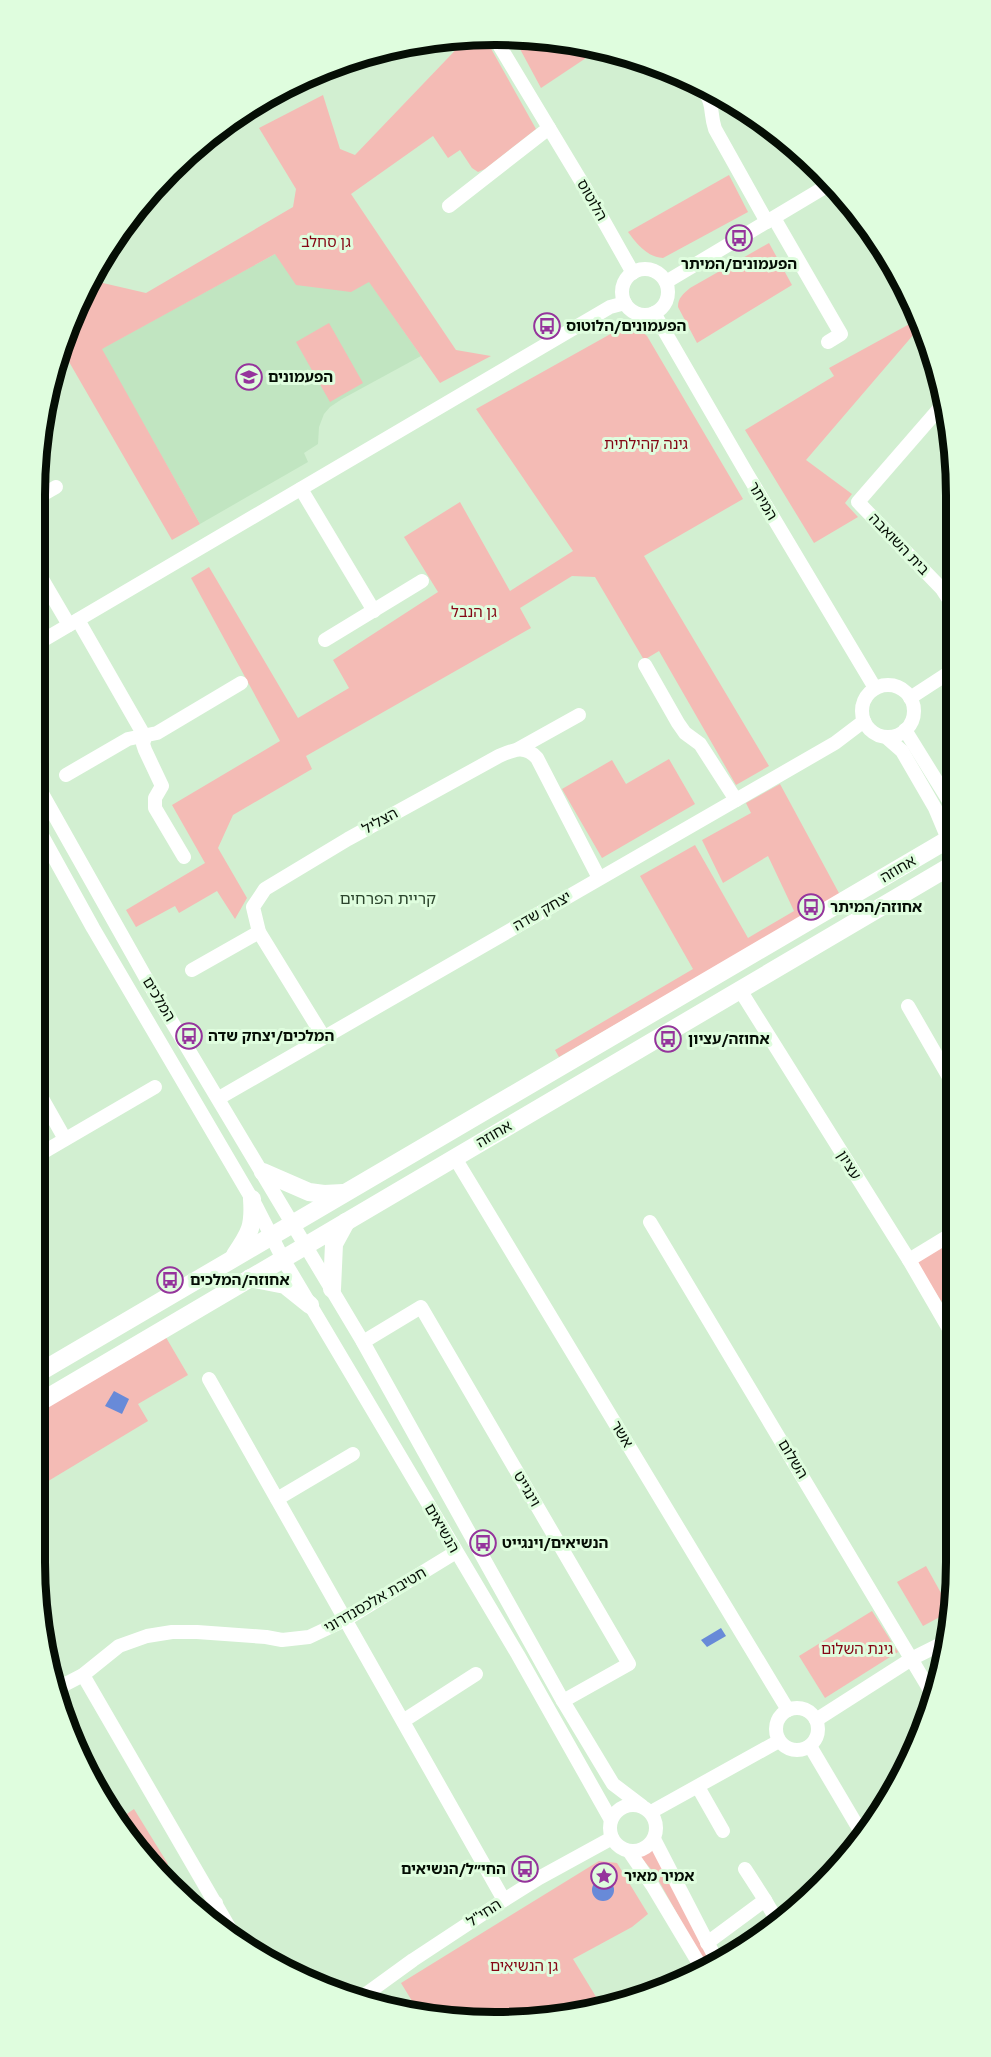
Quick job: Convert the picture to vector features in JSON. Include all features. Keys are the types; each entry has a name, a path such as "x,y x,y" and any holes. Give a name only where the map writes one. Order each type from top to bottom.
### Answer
{"main road":[{"name":"אחוזה","path":"45,1369 946,845"},
{"name":"אחוזה","path":"45,1399 946,869"},
{"path":"263,1172 309,1192 345,1193"},
{"path":"232,1259 246,1240 253,1222 252,1199"},
{"path":"332,1289 334,1244 346,1222"},
{"path":"250,1278 285,1285 310,1305"}],"street":[{"name":"הלוטוס","path":"499,45 633,273"},
{"path":"709,98 712,104 715,129 841,334 828,342"},
{"path":"449,206 549,128"},
{"path":"666,282 824,188"},
{"path":"647,269 655,271 666,282 668,296 665,303 654,313 641,314 629,308 625,303 624,283 633,273 647,269"},
{"path":"45,639 610,307 625,303"},
{"name":"המיתר","path":"654,313 875,688"},
{"name":"בית השואבה","path":"937,411 858,502 946,583"},
{"path":"45,493 56,487"},
{"path":"301,489 374,611"},
{"path":"326,640 422,581"},
{"path":"45,583 73,622 145,737 143,744 145,750 162,786 155,798 155,807 184,857"},
{"path":"645,665 678,723 685,733 700,744 736,800"},
{"path":"910,698 946,675"},
{"path":"66,775 128,739 157,733 241,683"},
{"path":"884,685 894,686 903,690 910,698 913,714 905,730 900,734 885,736 876,734 864,721 862,706 869,693 875,688 884,685"},
{"name":"הצליל","path":"259,932 253,907 265,889 275,882 499,756 518,749 579,716"},
{"name":"יצחק שדה","path":"219,1098 835,743 864,721"},
{"path":"905,730 946,796"},
{"path":"885,736 902,751 946,830"},
{"path":"518,749 531,752 537,758 599,878"},
{"name":"המלכים","path":"45,801 116,927 306,1245"},
{"name":"המלכים","path":"45,843 252,1199 270,1237"},
{"path":"192,970 259,932 323,1036"},
{"name":"עציון","path":"740,990 909,1260 946,1324"},
{"path":"908,1006 946,1072"},
{"path":"45,1151 155,1086"},
{"path":"45,1105 65,1139"},
{"name":"אשר","path":"455,1158 788,1710"},
{"name":"השלום","path":"650,1222 928,1686"},
{"name":"הנשיאים","path":"270,1237 518,1655 611,1820"},
{"path":"909,1260 946,1237"},
{"name":"הנשיאים","path":"306,1245 363,1342 562,1701 613,1784 646,1809"},
{"name":"וינגייט","path":"363,1342 421,1307 629,1664 562,1701"},
{"path":"208,1379 504,1900"},
{"path":"277,1499 353,1454"},
{"name":"חטיבת אלכסנדרוני","path":"62,1686 83,1675 119,1646 147,1636 172,1632 197,1632 266,1636 282,1640 309,1637 345,1620 456,1552"},
{"path":"816,1720 938,1646"},
{"path":"403,1721 476,1674"},
{"path":"83,1675 227,1923"},
{"path":"804,1709 816,1720 817,1736 810,1746 797,1751 790,1750 779,1741 776,1726 778,1720 788,1710 804,1709"},
{"path":"646,1809 698,1786 779,1741"},
{"path":"810,1746 859,1828"},
{"path":"698,1786 723,1831"},
{"path":"629,1851 648,1846 657,1830 656,1820 646,1809 632,1804 616,1812 611,1820 612,1838 619,1846 629,1851 699,1964"},
{"name":"החי\"ל","path":"367,1993 412,1960 504,1900 612,1838"},
{"path":"654,1839 714,1956"},
{"path":"745,1869 774,1916"},
{"path":"707,1943 765,1900"},
{"path":"207,1908 216,1903"}],"shaded area":[{"name":"הפעמונים","path":"275,254 369,281 421,356 330,407 324,414 319,427 318,444 304,453 308,462 200,524 101,349"}],"green space":[{"name":"גן סחלב","path":"489,45 536,129 478,172 472,168 460,150 448,158 433,136 351,194 456,350 491,356 440,383 369,282 351,292 296,285 275,254 102,349 200,524 172,540 67,358 91,296 99,282 146,293 293,207 296,189 259,128 323,95 340,149 355,155 459,47"},
{"path":"525,46 590,55 541,88 520,49"},
{"path":"729,175 748,212 663,258 647,252 628,232"},
{"path":"769,243 792,285 697,343 678,307 681,296 690,288"},
{"path":"329,323 363,383 330,402 296,342"},
{"path":"912,323 917,336 914,334 806,460 852,494 845,503 858,517 814,543 745,430 834,376 829,368"},
{"name":"גן הנבל","path":"631,326 647,336 743,499 644,556 769,766 736,785 659,651 644,660 595,577 572,576 520,608 531,628 306,756 312,769 233,815 218,848 247,898 235,919 217,891 179,913 175,906 136,927 126,910 205,863 172,805 280,741 191,578 209,567 298,718 349,688 333,660 438,592 404,537 460,502 510,591 573,551 476,409 623,327"},
{"path":"669,759 695,804 602,858 562,789 612,760 626,784"},
{"path":"780,784 840,895 559,1057 555,1050 693,969 640,876 695,845 748,938 794,911 768,856 723,883 702,840 751,813 746,803"},
{"path":"946,1245 946,1308 916,1262"},
{"path":"164,1334 188,1375 138,1404 148,1421 45,1483 45,1405"},
{"path":"926,1566 944,1599 942,1616 923,1626 897,1582"},
{"name":"גינת השלום","path":"872,1611 898,1652 825,1698 799,1656"},
{"path":"134,1809 168,1864 164,1866 157,1859 124,1816"},
{"path":"655,1849 713,1956 704,1961 655,1874 640,1856"},
{"name":"גן הנשיאים","path":"599,1861 617,1863 648,1914 632,1927 573,1959 598,2000 525,2011 466,2011 414,2004 401,1983"}],"water":[{"path":"114,1391 129,1399 122,1414 105,1406"},
{"path":"721,1628 726,1636 707,1647 701,1640"},
{"path":"603,1879 611,1882 614,1890 611,1898 603,1901 595,1898 592,1890 595,1882"}],"place":[{"name":"הפעמונים/המיתר","path":"739,238"},
{"name":"הפעמונים/הלוטוס","path":"547,326"},
{"name":"הפעמונים","path":"249,377"},
{"name":"אחוזה/המיתר","path":"811,907"},
{"name":"המלכים/יצחק שדה","path":"189,1036"},
{"name":"אחוזה/עציון","path":"668,1039"},
{"name":"אחוזה/המלכים","path":"170,1280"},
{"name":"הנשיאים/וינגייט","path":"483,1543"},
{"name":"החי״ל/הנשיאים","path":"525,1869"},
{"name":"אמיר מאיר","path":"604,1876"}],"district":[{"name":"קריית הפרחים","path":"388,898"}],"park label":[{"name":"גינה קהילתית","path":"646,444"}]}
